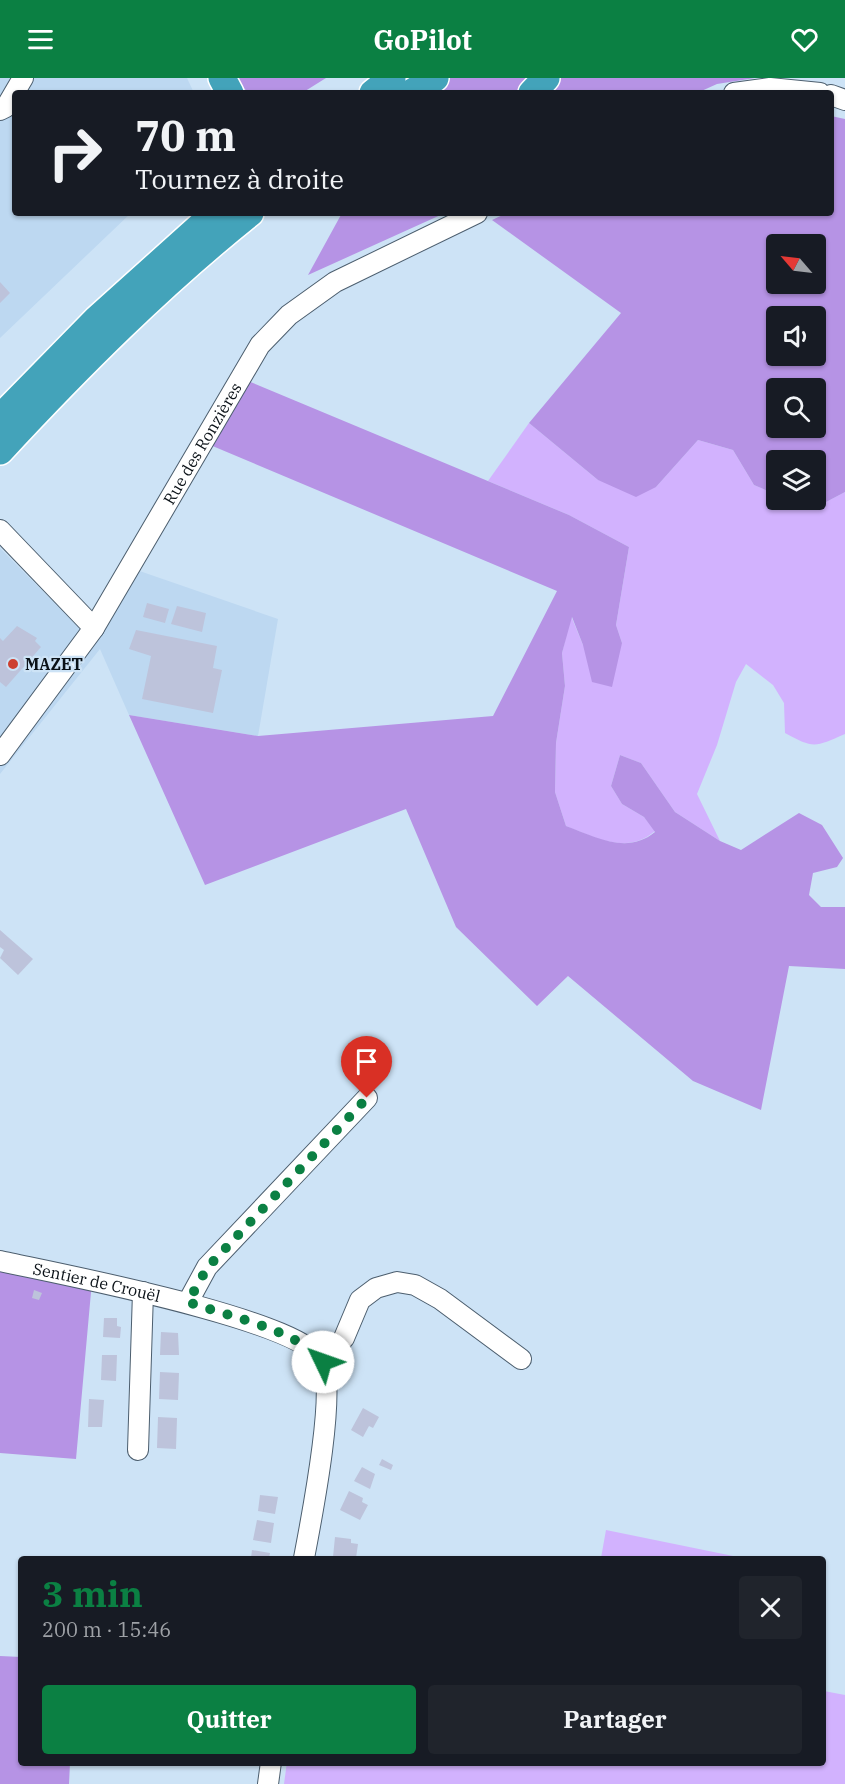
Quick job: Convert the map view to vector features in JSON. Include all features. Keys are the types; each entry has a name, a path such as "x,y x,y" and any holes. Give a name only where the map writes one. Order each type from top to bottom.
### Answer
{"highway":[{"path":"377,90 392,78"},
{"path":"416,90 435,78"},
{"path":"535,90 546,78"},
{"path":"0,418 97,319 212,216"},
{"path":"0,451 112,334 246,216"}],"street":[{"path":"756,90 770,88 790,90"},
{"path":"0,110 6,107 12,97"},
{"name":"Rue des Ronzières","path":"0,754 94,628 260,345 289,315 335,282 471,216"},
{"path":"0,530 94,628"},
{"path":"188,1302 207,1268 367,1098"},
{"name":"Sentier de Crouël","path":"0,1261 188,1302 295,1338 315,1352 323,1362"},
{"path":"304,1556 322,1454 326,1386 323,1362 344,1338 360,1300 376,1288 397,1282 415,1285 440,1299 521,1359"},
{"path":"138,1450 143,1293"},
{"path":"268,1784 270,1766"}],"shaded area":[{"path":"0,78 187,78 193,90 12,90 12,216 128,216 0,338"},
{"path":"236,78 326,78 307,90 246,90"},
{"path":"435,78 755,78 717,84 704,90 416,90"},
{"path":"834,117 845,119 845,492 826,502 826,450 766,450 766,490 754,485 733,450 698,440 656,487 636,497 598,480 529,423 621,313 492,220 501,216 834,216"},
{"path":"340,216 438,216 308,275"},
{"path":"241,378 569,515 629,547 616,625 622,643 612,687 592,682 583,645 572,617 562,653 565,686 556,743 555,792 566,826 600,839 622,843 644,839 655,832 644,817 622,804 611,786 620,755 641,763 675,812 720,841 741,850 799,813 822,825 843,858 837,867 813,873 809,895 821,907 845,907 845,969 789,966 761,1110 693,1081 568,976 537,1006 456,927 406,809 205,885 129,715 258,736 493,716 557,591 203,442"},
{"path":"529,423 598,480 656,487 698,440 733,450 754,485 766,490 766,510 826,510 826,502 845,492 845,734 820,744 809,744 785,733 784,703 773,685 746,664 736,682 717,745 697,794 720,841 675,812 641,763 620,755 611,786 622,804 644,817 655,831 634,842 622,843 600,839 566,826 555,792 556,743 565,686 562,653 571,616 583,645 622,643 616,625 629,547 569,515 488,481"},
{"path":"0,548 86,635 128,567 278,619 258,736 129,715 100,649 0,774"},
{"path":"0,1261 92,1281 76,1459 0,1453"},
{"path":"606,1530 733,1556 601,1556"},
{"path":"0,1656 18,1657 18,1766 70,1766 69,1784 0,1784"},
{"path":"826,1691 845,1695 845,1784 284,1784 286,1766 826,1766"}],"building":[{"path":"0,282 10,293 0,303"},
{"path":"147,603 169,609 165,623 143,617"},
{"path":"177,606 206,613 202,632 171,624"},
{"name":"MAZET","path":"17,626 37,638 35,641 41,647 6,687 0,682 0,638 3,641"},
{"path":"136,630 217,646 213,668 222,670 213,713 142,699 151,656 129,649"},
{"path":"0,930 33,959 18,975 0,958 4,950 0,947"},
{"path":"34,1290 42,1293 39,1300 32,1298"},
{"path":"104,1318 117,1318 117,1326 121,1327 120,1338 103,1337"},
{"path":"161,1332 178,1333 179,1355 160,1355"},
{"path":"102,1355 117,1355 116,1381 101,1380"},
{"path":"160,1372 179,1373 178,1400 159,1399"},
{"path":"89,1399 104,1400 102,1427 88,1427"},
{"path":"363,1408 379,1417 373,1428 369,1426 363,1437 351,1430"},
{"path":"158,1417 177,1418 176,1449 157,1448"},
{"path":"382,1459 393,1465 391,1470 379,1465"},
{"path":"362,1467 375,1474 370,1489 354,1481"},
{"path":"349,1491 363,1498 362,1502 368,1505 360,1520 340,1510"},
{"path":"260,1495 278,1497 275,1514 258,1511"},
{"path":"257,1520 274,1523 271,1543 253,1540"},
{"path":"335,1537 351,1539 351,1543 358,1544 356,1556 333,1556"},
{"path":"252,1550 270,1553 269,1556 251,1556"}],"place":[{"name":"MAZET","path":"13,664"}],"route":[{"path":"323,1362 315,1352 295,1338 188,1302 207,1268 367,1098"}]}
